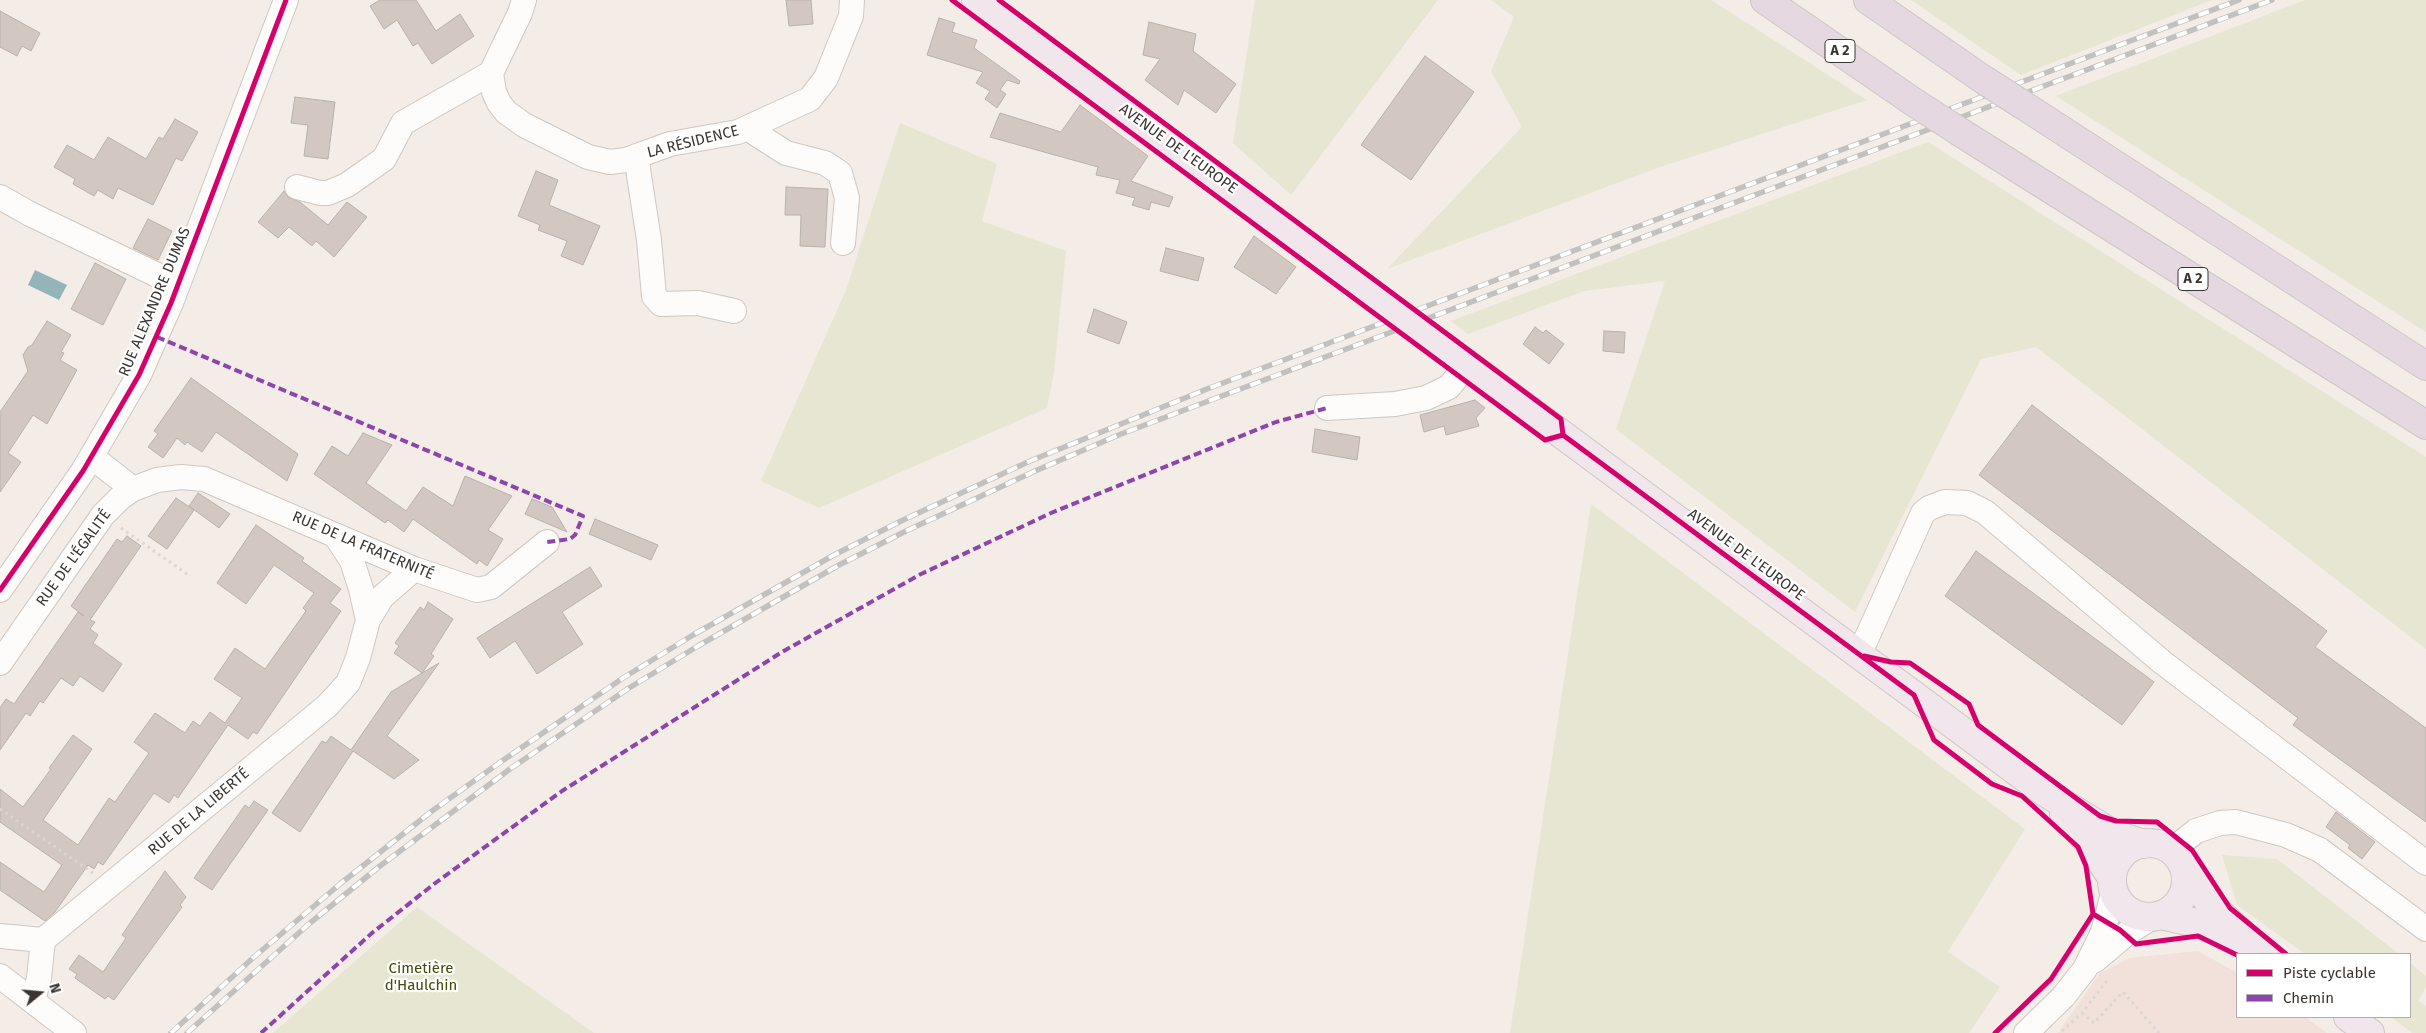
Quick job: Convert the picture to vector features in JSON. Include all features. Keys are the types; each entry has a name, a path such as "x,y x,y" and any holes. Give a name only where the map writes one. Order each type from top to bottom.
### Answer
{"highway":[{"name":"A 2","path":"1765,0 1960,132 2426,425"},
{"path":"1868,0 1984,80 2426,366"}],"main road":[{"name":"AVENUE DE L'EUROPE","path":"976,0 2043,791 2113,834 2144,844"},
{"name":"AVENUE DE L'EUROPE","path":"2043,791 2090,844 2113,884"},
{"path":"2144,844 2158,845 2177,859 2212,906 2262,952 2202,924 2158,916 2141,916 2129,911 2119,902 2113,884 2116,865 2131,848 2144,844"},
{"path":"2158,916 2173,908 2181,897 2186,884 2177,859"},
{"path":"2349,1018 2370,1033"}],"street":[{"name":"RUE ALEXANDRE DUMAS","path":"0,590 92,457 130,393 157,337 178,285 286,0"},
{"path":"297,187 320,193 328,193 347,185 384,160 403,123 491,73 520,14 524,0"},
{"name":"LA RÉSIDENCE","path":"491,73 494,92 499,103 514,119 599,160 620,162 670,144 729,135 801,104 817,93 826,78 851,16 852,0"},
{"path":"748,128 786,153 825,163 840,173 847,198 843,243"},
{"path":"636,156 649,240 652,290 657,301 667,305 706,304 734,310"},
{"path":"0,196 30,214 178,285"},
{"path":"1327,408 1396,404 1426,398 1448,387 1467,365"},
{"path":"92,457 134,489"},
{"name":"RUE DE LA FRATERNITÉ","path":"169,478 192,477 209,480 414,569 469,588 484,590 497,582 547,542"},
{"name":"RUE DE L'ÉGALITÉ","path":"0,663 103,515 120,498 134,489 169,478"},
{"path":"1860,655 1922,513 1929,508 1946,502 1967,503 1985,512 2162,662 2426,863"},
{"name":"RUE DE LA LIBERTÉ","path":"335,535 352,561 368,620"},
{"name":"RUE DE LA LIBERTÉ","path":"43,940 336,697 348,683 354,671 368,620 382,597 414,569"},
{"path":"2177,859 2196,831 2220,823 2236,822 2286,835 2320,850 2426,929"},
{"path":"2026,1033 2064,997 2085,968 2103,932 2113,884"},
{"path":"2085,968 2117,940 2158,916"},
{"path":"0,936 43,940 39,978 32,1001"},
{"path":"0,976 74,1033"}],"path":[{"path":"103,515 190,576"},
{"path":"0,809 110,885"},
{"path":"2082,1013 2094,1023 2124,992 2159,1033"}],"shaded area":[{"path":"2198,951 2236,972 2236,1018 2306,1018 2327,1033 2058,1033 2099,974 2129,958"}],"green space":[{"path":"1255,0 1438,0 1291,195 1233,143"},
{"path":"1491,0 1711,0 1867,100 1657,168 1387,269 1522,127 1491,71 1514,17"},
{"path":"1911,0 2212,0 2021,75"},
{"path":"2305,0 2426,0 2426,332 2056,96"},
{"path":"900,123 997,164 982,221 1066,251 1054,372 1047,408 819,508 761,481 846,290"},
{"path":"1928,142 2426,457 2426,649 2036,347 1981,359 1855,612 1616,429 1665,281 1584,291 1468,334 1451,321"},
{"path":"1591,504 2025,829 1948,952 2000,987 1969,1033 1510,1033"},
{"path":"2222,855 2277,859 2398,953 2304,953 2237,905"},
{"name":"Cimetière d'Haulchin","path":"417,907 594,1033 273,1033"},
{"path":"2411,964 2426,976 2426,987 2418,1001 2426,1006 2426,1033 2412,1033 2392,1018 2411,1018"}],"water":[{"path":"35,270 67,285 59,300 28,285"}],"building":[{"path":"380,0 416,0 436,31 460,14 474,36 432,64 418,43 413,46 397,20 384,29 370,6"},
{"path":"786,0 811,0 813,24 789,26"},
{"path":"0,11 40,33 31,51 22,46 17,56 0,47"},
{"path":"939,18 955,23 952,32 977,40 974,48 1020,81 1019,84 1007,80 1000,90 1006,94 997,108 985,99 990,91 976,83 983,72 927,55"},
{"path":"1149,22 1196,34 1193,51 1236,84 1216,113 1184,90 1178,105 1145,80 1160,59 1143,55"},
{"path":"1425,56 1474,92 1411,180 1361,145"},
{"path":"295,97 335,102 328,159 304,156 308,125 291,123"},
{"path":"1080,105 1148,156 1131,181 1173,197 1169,207 1151,202 1149,210 1132,205 1135,198 1116,193 1120,180 1096,175 1098,167 990,137 1000,113 1061,132"},
{"path":"175,119 198,132 182,161 176,158 153,205 118,188 113,199 98,190 94,196 73,184 75,179 54,167 67,145 94,160 108,137 146,159 159,137 163,139"},
{"path":"536,171 558,180 549,205 600,226 583,265 561,256 567,241 538,230 540,225 518,216"},
{"path":"786,187 828,189 825,247 800,246 801,215 785,215"},
{"path":"284,191 288,197 300,202 328,225 347,202 367,217 334,257 316,241 312,246 289,227 278,238 258,222"},
{"path":"148,219 172,231 158,260 133,248"},
{"path":"1254,236 1296,267 1276,294 1234,267"},
{"path":"1166,248 1204,258 1198,281 1160,271"},
{"path":"95,263 126,279 103,325 71,309"},
{"path":"1094,309 1127,322 1119,344 1087,332"},
{"path":"47,321 71,335 61,352 64,353 60,360 77,370 47,424 33,415 8,453 21,462 0,492 0,412 28,371 23,355 28,347 32,345"},
{"path":"1535,327 1543,333 1546,330 1564,344 1549,364 1523,344"},
{"path":"1604,331 1625,332 1624,353 1603,351"},
{"path":"191,378 298,454 287,481 216,432 202,452 187,442 185,445 177,438 163,458 148,447 158,434 154,431"},
{"path":"1475,400 1485,408 1476,418 1479,426 1446,435 1444,426 1424,432 1420,415"},
{"path":"2032,405 2327,631 2315,647 2426,728 2426,822 2293,725 2298,718 1979,475"},
{"path":"1315,429 1360,437 1357,460 1312,452"},
{"path":"363,433 392,445 366,483 406,511 423,487 453,506 465,476 512,496 488,530 503,539 487,566 479,560 477,564 413,519 404,532 388,520 385,523 314,474 332,446 348,456"},
{"path":"198,493 230,514 219,528 189,506"},
{"path":"176,498 194,510 167,549 148,536"},
{"path":"532,499 552,507 567,532 525,514"},
{"path":"595,519 658,545 651,560 589,534"},
{"path":"256,525 304,558 302,561 341,589 330,603 341,611 257,734 253,732 248,739 228,725 178,798 174,795 169,803 154,793 103,865 98,862 94,869 88,865 55,912 45,921 0,890 0,862 44,892 62,865 0,822 0,789 23,807 73,735 92,749 43,820 78,845 109,798 115,802 149,753 134,742 155,713 185,733 193,721 200,726 210,712 225,723 242,698 214,679 235,648 265,669 306,611 303,608 314,593 274,565 246,604 217,583"},
{"path":"127,536 141,546 90,620 95,622 90,629 98,635 93,643 122,664 103,692 80,676 73,686 61,678 43,703 40,701 30,716 26,713 0,750 0,708 6,699 14,704 78,612 84,616 71,606 117,539 122,542"},
{"path":"1976,551 2154,682 2122,725 1945,596"},
{"path":"590,567 602,586 562,612 583,644 537,674 515,641 490,658 477,638"},
{"path":"428,602 453,619 431,654 434,656 422,673 394,653 399,646 395,643 420,607 424,610"},
{"path":"439,663 387,736 419,760 394,779 353,751 300,832 272,813 322,741 326,743 331,736 351,750 391,692"},
{"path":"254,801 268,810 212,890 194,878 245,805 249,808"},
{"path":"2336,812 2375,842 2362,859 2348,848 2350,845 2326,827"},
{"path":"165,871 186,897 180,905 182,907 114,1000 108,996 105,999 75,978 77,974 69,969 79,955 103,972 126,938 122,935"}],"railway":[{"path":"171,1033 254,957 340,884 432,811 502,761 623,678 693,635 834,555 901,521 1030,461 1207,389 2239,0"},
{"path":"187,1033 310,923 380,866 510,769 629,688 698,646 839,565 906,531 1035,471 1121,434 2272,0"}],"marked path":[{"path":"157,337 583,516 575,535 570,539 547,542"},
{"path":"261,1033 372,933 434,884 562,791 782,652 921,574 1051,513 1276,422 1327,408"}],"cycle path":[{"path":"0,590 83,471 139,375 171,303 286,0"},
{"path":"952,0 1545,440 1563,435"},
{"path":"999,0 1561,419 1563,435"},
{"path":"1563,435 1914,695 1934,740 1992,784 2022,796 2078,847 2086,866 2093,914 2120,930 2136,944 2198,936 2236,955"},
{"path":"1864,656 1891,662 1910,663 1969,704 1978,725 2100,816 2116,821 2157,822 2192,850 2230,908 2285,953"},
{"path":"1995,1033 2051,979 2093,914"}]}
